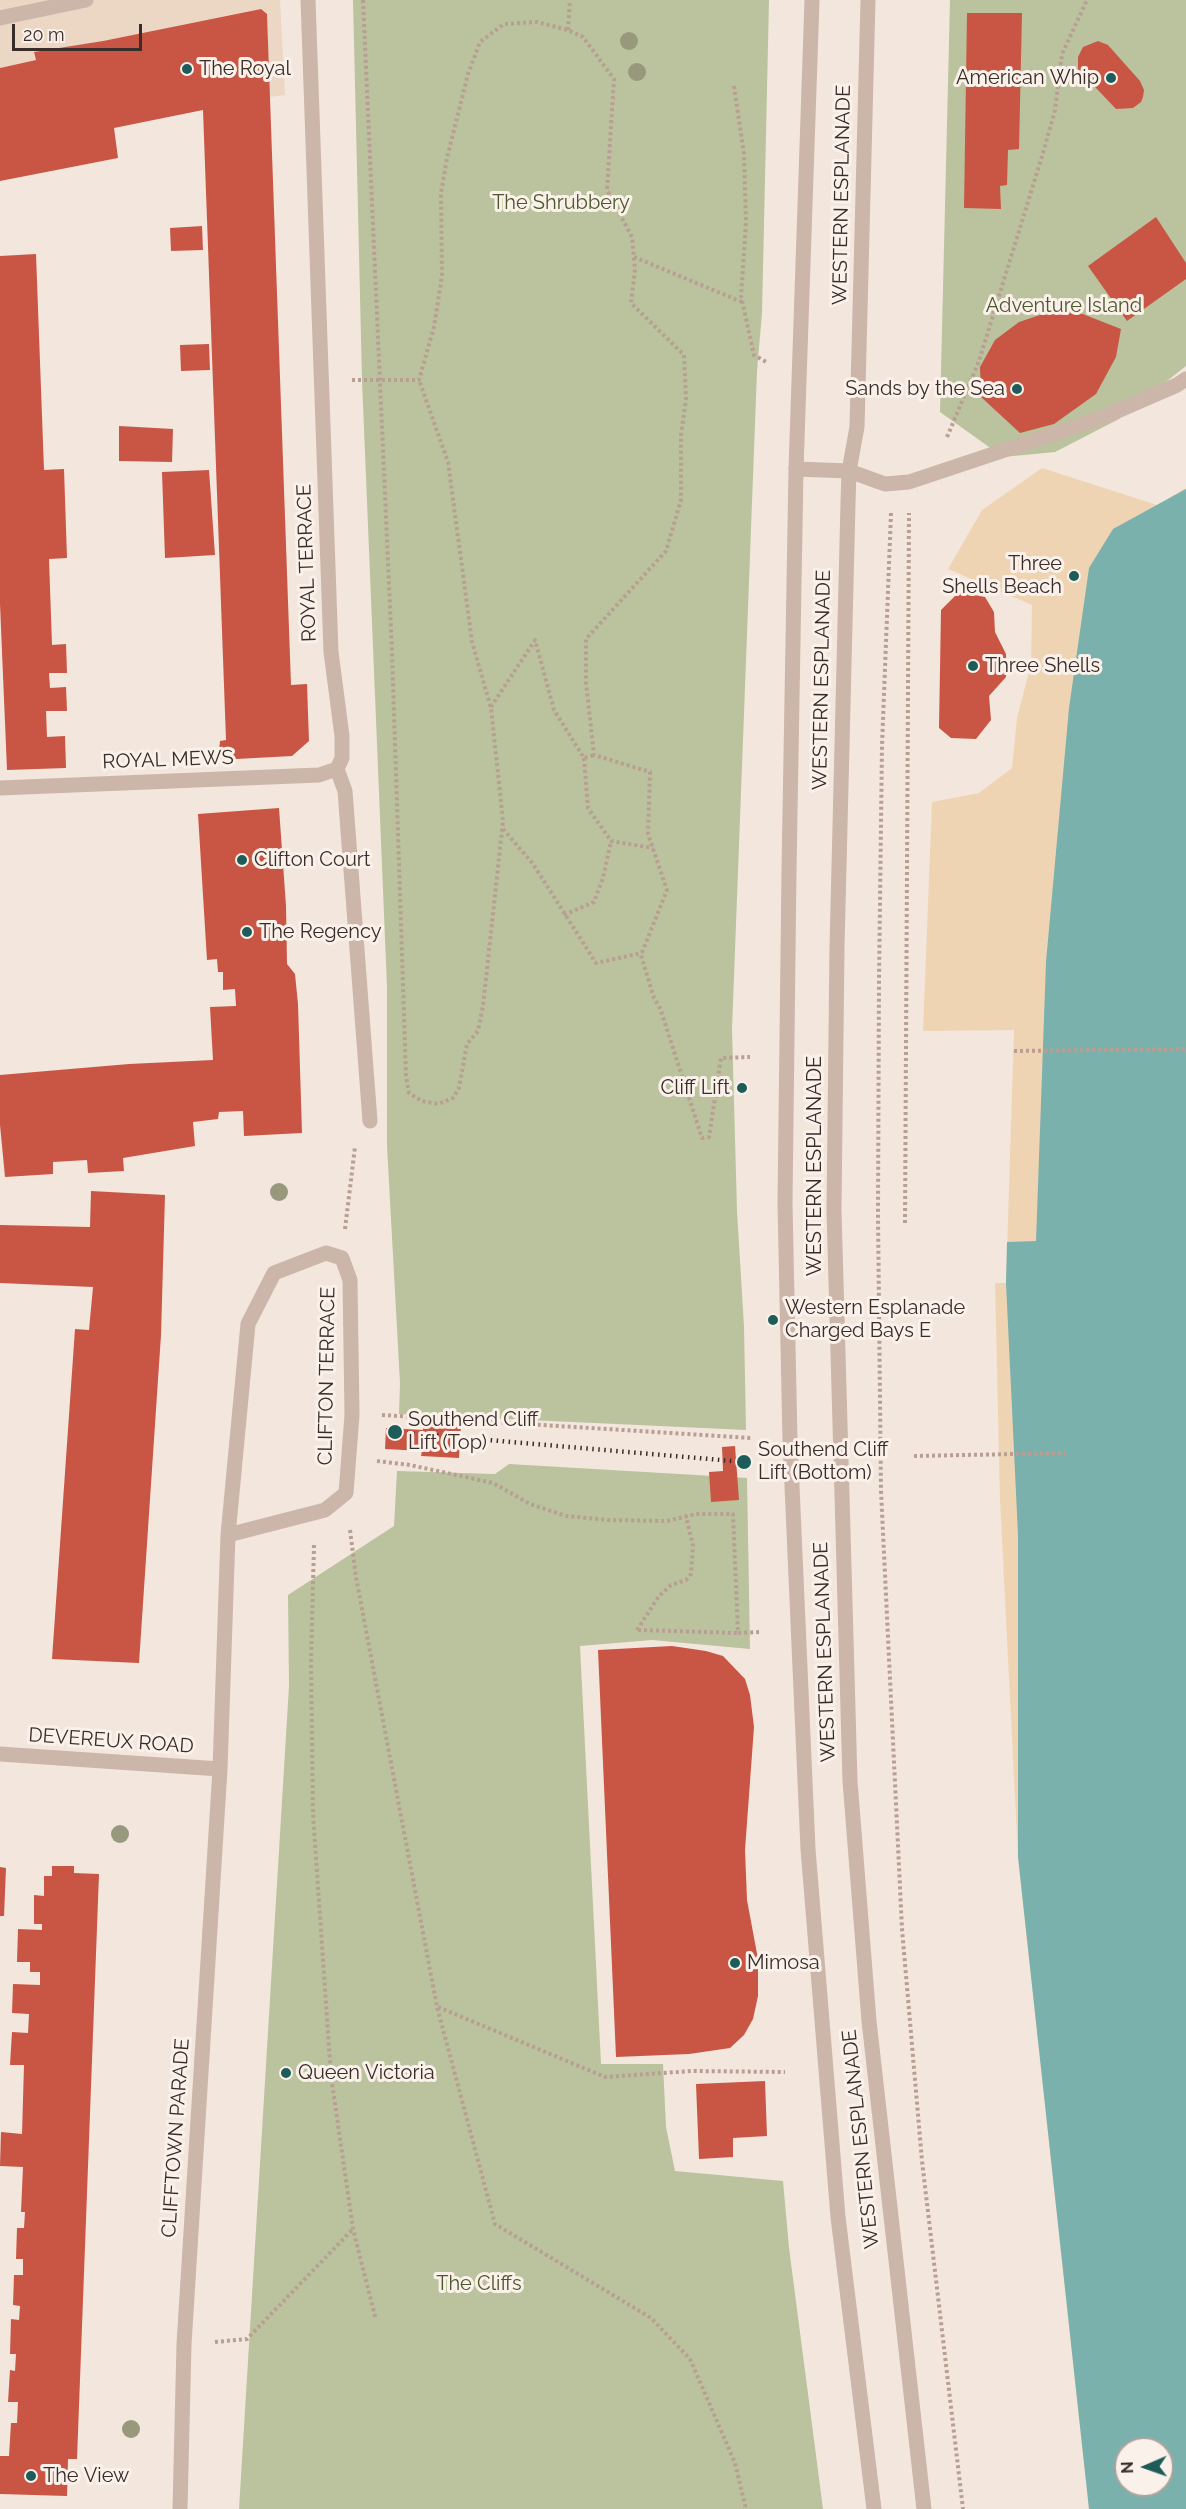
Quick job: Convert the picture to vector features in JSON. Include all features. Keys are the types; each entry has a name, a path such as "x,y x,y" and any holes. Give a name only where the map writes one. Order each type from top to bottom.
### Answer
{"street":[{"path":"0,18 86,0"},
{"name":"ROYAL TERRACE","path":"308,0 332,652 342,758 337,769 345,791 370,1121"},
{"name":"WESTERN ESPLANADE","path":"812,0 796,469 785,1203 790,1441 808,1849 838,2217 874,2509"},
{"name":"WESTERN ESPLANADE","path":"868,0 857,427 849,471 837,947 834,1210 850,1781 869,2021 924,2509"},
{"path":"796,469 849,471 885,484 909,482 1101,418 1186,379"},
{"name":"ROYAL MEWS","path":"0,788 319,775 337,769"},
{"name":"CLIFTON TERRACE","path":"220,1769 228,1535 248,1324 274,1273 326,1253 342,1258 351,1280 352,1415 346,1493 325,1510 228,1535"},
{"name":"DEVEREUX ROAD","path":"0,1754 220,1769"},
{"name":"CLIFFTOWN PARADE","path":"180,2509 184,2344 220,1769"}],"path":[{"path":"363,0 392,652 406,1076 409,1093 422,1101 438,1104 453,1098 459,1088 467,1044 478,1031 483,1006 502,829 491,708 472,642 448,462 419,380 434,327 442,276 441,193 447,158 468,74 480,42 504,24 537,22 568,30 583,37 615,79 607,190 632,237 635,270 631,303 684,354 686,399 681,435 681,500 666,551 586,639 586,683 594,755"},
{"path":"568,30 570,0"},
{"path":"944,443 979,361 1043,153 1054,110 1062,54 1087,0"},
{"path":"734,86 744,154 746,223 742,302 754,355 768,363"},
{"path":"634,257 742,302"},
{"path":"321,380 419,380"},
{"path":"905,1223 909,482"},
{"path":"891,509 882,746 879,934 878,1216 882,1491 902,1929 922,2161 963,2509"},
{"path":"491,708 535,640 554,710 584,758 588,808 611,841 653,848"},
{"path":"584,758 594,755 650,772 648,834 667,890 642,953 654,998 660,1008 702,1138 709,1137 721,1058 750,1057"},
{"path":"502,829 533,864 596,963 642,953"},
{"path":"564,915 594,902 603,878 611,841"},
{"path":"1014,1051 1186,1049"},
{"path":"342,1258 357,1134 370,1121"},
{"path":"385,1415 751,1438"},
{"path":"914,1456 1065,1453"},
{"path":"374,1461 410,1465 493,1483 530,1504 566,1516 655,1521 696,1514 733,1514 738,1633"},
{"path":"346,1493 356,1577 437,2007 495,2223 651,2318 690,2359 735,2463 746,2509"},
{"path":"315,1511 311,1662 313,1814 331,2076 353,2229 376,2320"},
{"path":"686,1516 693,1546 691,1574 686,1580 671,1585 660,1596 637,1630 759,1632"},
{"path":"437,2007 605,2077 692,2071 785,2072"},
{"path":"184,2344 247,2339 353,2229"}],"green space":[{"name":"The Shrubbery","path":"353,0 769,0 762,313 757,371 732,1029 746,1430 399,1414 400,1383 387,1146 387,987 362,380"},
{"name":"Adventure Island","path":"950,0 1186,0 1186,366 1119,419 1055,452 1003,457 940,412"},
{"name":"The Cliffs","path":"509,1464 747,1478 750,1649 652,1640 580,1646 601,2064 663,2064 666,2127 675,2171 783,2181 789,2248 823,2509 239,2509 289,1686 288,1595 394,1526 397,1471 495,1474"}],"sand":[{"path":"1042,468 1157,505 1186,488 1186,2509 1089,2509 1018,1857 1000,1499 995,1283 1006,1283 1014,1030 923,1031 932,802 979,793 1012,768 1017,718 1031,664 1032,605 948,569 982,510"}],"shaded area":[{"path":"0,0 280,0 285,95 269,97 267,14 260,9 34,53 36,60 0,68"}],"water":[{"path":"1186,489 1186,2509 1089,2509 1018,1857 1018,1535 1006,1283 1007,1242 1036,1241 1046,962 1069,708 1089,568 1113,529"}],"building":[{"path":"261,9 267,14 291,685 307,684 309,741 292,756 218,760 220,741 226,740 203,110 114,128 118,158 0,181 0,68 36,60 34,52 103,41"},
{"path":"967,13 1022,13 1019,149 1008,150 1007,185 1000,186 1001,209 964,208"},
{"name":"American Whip","path":"1098,41 1108,45 1140,81 1144,90 1143,97 1141,102 1133,108 1116,109 1078,69 1078,57 1083,47"},
{"path":"1156,217 1186,263 1186,279 1127,321 1088,266"},
{"path":"202,226 203,250 171,251 170,228"},
{"path":"36,254 44,470 64,469 67,558 49,559 52,645 66,644 67,673 49,673 50,688 66,687 67,711 46,711 47,737 65,736 66,768 7,770 0,604 0,256"},
{"path":"1075,311 1121,329 1116,357 1096,394 1054,424 1020,433 981,397 980,367 995,340 1019,322 1049,312"},
{"path":"209,344 210,370 181,371 180,345"},
{"path":"119,426 173,429 172,462 119,461"},
{"path":"209,470 215,555 165,558 162,472"},
{"name":"Three Shells","path":"959,592 985,597 994,612 995,632 1006,654 1006,677 989,696 991,720 976,739 951,738 939,728 941,610"},
{"path":"279,808 286,906 287,964 295,974 298,1004 302,1133 244,1136 243,1111 219,1112 218,1119 193,1122 195,1146 123,1158 124,1171 88,1173 87,1160 53,1162 53,1174 5,1177 0,1125 0,1075 129,1064 213,1060 210,1007 236,1006 235,989 223,990 223,972 218,972 217,959 207,960 198,814"},
{"path":"91,1191 165,1195 161,1335 139,1663 52,1659 75,1329 89,1330 93,1287 0,1283 0,1225 90,1227"},
{"path":"423,1423 461,1425 459,1458 421,1456 422,1451 385,1449 386,1428 423,1430"},
{"path":"735,1446 739,1500 711,1502 709,1472 723,1471 722,1447"},
{"path":"672,1646 723,1656 745,1679 750,1695 754,1727 745,1850 747,1900 758,1959 758,1996 753,2019 744,2035 730,2048 689,2054 616,2057 598,1650"},
{"path":"52,1866 74,1866 74,1873 99,1874 77,2459 68,2459 67,2496 0,2494 0,2456 9,2456 11,2423 17,2423 18,2402 8,2402 10,2370 15,2371 16,2354 10,2354 11,2319 19,2320 20,2306 13,2305 14,2275 23,2275 23,2259 16,2259 17,2228 24,2228 25,2212 21,2212 23,2167 0,2166 1,2132 22,2134 24,2065 10,2065 12,2032 28,2033 29,2014 12,2013 13,1984 40,1985 40,1972 30,1972 30,1962 17,1962 18,1929 42,1930 42,1924 34,1924 34,1895 44,1896 44,1876 52,1876"},
{"path":"0,1867 6,1868 4,1916 0,1916"},
{"path":"765,2081 767,2136 733,2138 733,2157 699,2159 696,2084"}],"railway":[{"path":"395,1432 744,1462"}],"place":[{"name":"The Royal","path":"187,69"},
{"name":"American Whip","path":"1111,78"},
{"name":"Sands by the Sea","path":"1017,389"},
{"name":"Three Shells Beach","path":"1074,576"},
{"name":"Three Shells","path":"973,666"},
{"name":"Clifton Court","path":"242,860"},
{"name":"The Regency","path":"247,932"},
{"name":"Cliff Lift","path":"742,1088"},
{"name":"Western Esplanade Charged Bays E","path":"773,1320"},
{"name":"Southend Cliff Lift (Top)","path":"395,1432"},
{"name":"Southend Cliff Lift (Bottom)","path":"744,1462"},
{"name":"Mimosa","path":"735,1963"},
{"name":"Queen Victoria","path":"286,2073"},
{"name":"The View","path":"31,2476"}]}
